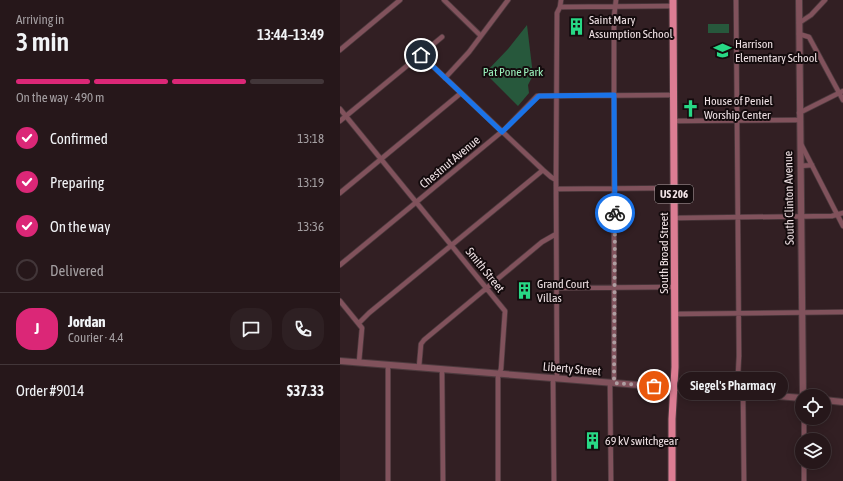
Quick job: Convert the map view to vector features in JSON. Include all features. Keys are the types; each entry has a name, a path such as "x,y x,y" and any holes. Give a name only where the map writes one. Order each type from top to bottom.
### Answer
{"main road":[{"name":"South Broad Street","path":"672,481 675,314 673,3"}],"street":[{"path":"340,50 400,0"},
{"path":"444,0 481,36"},
{"path":"445,78 466,56 508,0"},
{"path":"554,481 557,288 557,13 561,0"},
{"path":"611,481 615,288 614,95 616,0"},
{"path":"736,0 738,313 744,481"},
{"name":"South Clinton Avenue","path":"798,0 802,389"},
{"path":"799,23 811,15 825,0"},
{"path":"560,7 615,7 673,3"},
{"path":"799,34 809,37 841,92 843,100"},
{"path":"340,121 442,37"},
{"path":"421,55 551,178 556,180"},
{"path":"674,121 737,120 799,116 841,92"},
{"path":"340,193 461,93"},
{"name":"Chestnut Avenue","path":"340,265 502,132 538,96 674,95"},
{"name":"Smith Street","path":"340,109 503,308 505,314 501,369 499,374 498,481"},
{"path":"800,141 843,226"},
{"path":"800,166 812,165"},
{"path":"359,323 369,313 543,170"},
{"path":"556,189 674,188"},
{"path":"675,218 837,215 843,213"},
{"path":"419,367 422,342 542,242 556,234"},
{"path":"557,288 675,287"},
{"path":"340,301 362,328 359,362"},
{"path":"675,314 843,312"},
{"name":"Liberty Street","path":"340,361 795,397"},
{"path":"388,365 388,481"},
{"path":"442,369 443,481"},
{"path":"831,401 843,402"},
{"path":"804,469 804,481"}],"green space":[{"path":"708,24 729,24 729,33 708,33"},
{"name":"Pat Pone Park","path":"527,25 533,75 528,85 529,93 518,106 485,73 508,49"}],"way so far":[{"path":"615,213 614,383 654,386"}],"place":[{"name":"Saint Mary Assumption School","path":"576,27"},
{"name":"Harrison Elementary School","path":"722,51"},
{"name":"House of Peniel Worship Center","path":"691,108"},
{"name":"Grand Court Villas","path":"524,291"},
{"name":"Siegel's Pharmacy","path":"654,386"},
{"name":"69 kV switchgear","path":"592,441"}],"route":[{"path":"421,55 502,132 538,96 614,95 615,213"}]}
